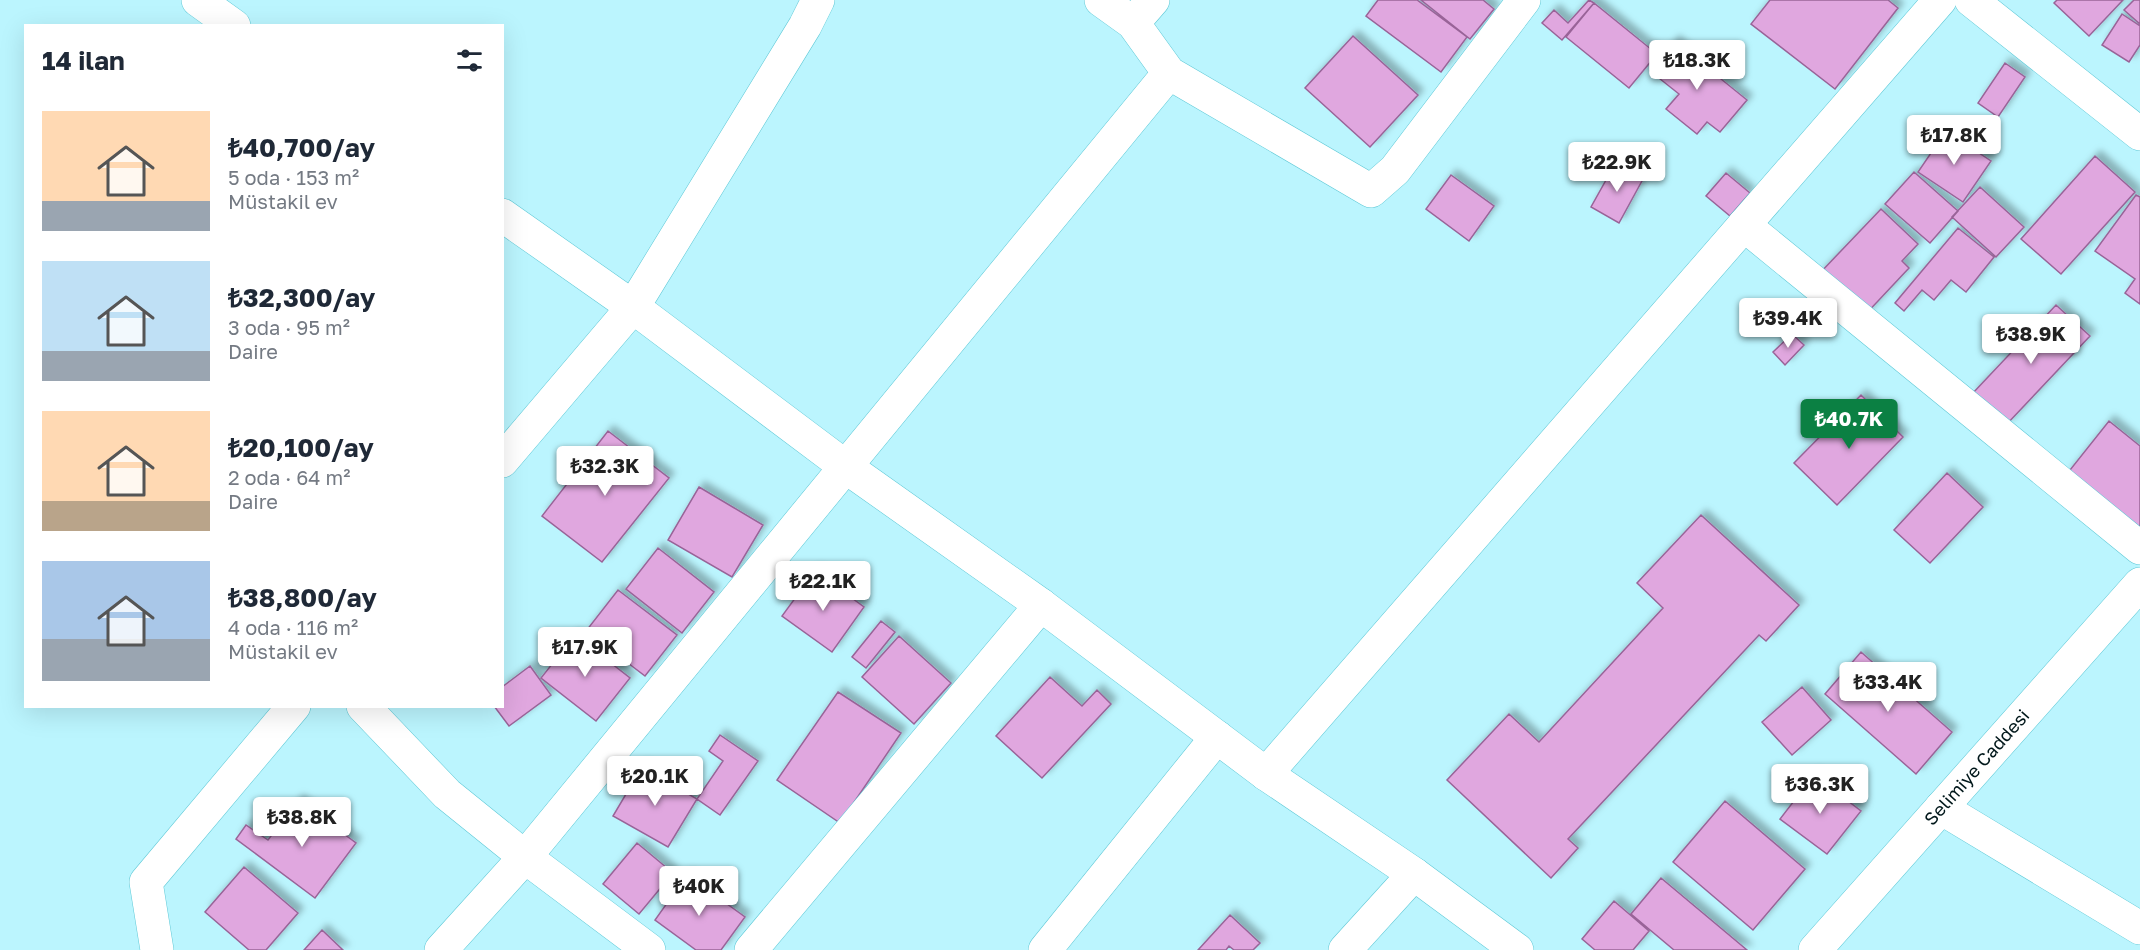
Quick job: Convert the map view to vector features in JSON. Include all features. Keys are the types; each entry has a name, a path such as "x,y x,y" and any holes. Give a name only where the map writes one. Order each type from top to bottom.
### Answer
{"street":[{"path":"198,0 231,24"},
{"path":"504,459 633,307 805,26 818,0"},
{"path":"1101,0 1143,12 1169,73 1371,191 1395,170 1524,0"},
{"path":"1266,774 1940,0"},
{"path":"1971,0 2140,134"},
{"path":"441,950 525,857 1169,73"},
{"path":"504,216 633,307 846,467 1041,605 1266,774 1414,874 1517,950"},
{"path":"1744,225 2140,548"},
{"name":"Selimiye Caddesi","path":"1815,950 2140,584"},
{"path":"752,950 1041,605"},
{"path":"157,950 146,882 292,708"},
{"path":"365,708 447,794 525,857 650,950"},
{"path":"1046,950 1217,737"},
{"path":"1941,808 2140,928"},
{"path":"1345,950 1414,874"}],"building":[{"path":"1378,0 1417,0 1467,37 1441,72 1366,16"},
{"path":"1421,0 1483,0 1494,9 1470,39"},
{"path":"1589,0 1594,3 1562,40 1542,23 1554,10 1568,23"},
{"path":"1770,0 1888,0 1898,8 1835,89 1751,24"},
{"path":"2057,0 2123,0 2089,36 2054,3"},
{"path":"2134,0 2140,0 2140,24 2124,10"},
{"path":"1594,3 1657,54 1629,88 1566,37"},
{"path":"2122,14 2140,26 2140,45 2129,62 2102,45"},
{"path":"1353,36 1418,95 1370,147 1305,88"},
{"path":"1674,41 1747,100 1720,132 1707,122 1697,134 1666,109 1679,94 1650,71"},
{"path":"2005,63 2025,77 1998,117 1978,103"},
{"path":"1946,131 1991,161 1963,202 1918,172"},
{"path":"2095,156 2135,192 2061,274 2021,239"},
{"path":"1615,164 1643,179 1619,223 1591,207"},
{"path":"1914,172 1958,211 1930,243 1885,204"},
{"path":"1726,173 1750,193 1730,216 1706,196"},
{"path":"1451,175 1494,206 1469,241 1426,209"},
{"path":"1980,187 2024,227 1996,257 1952,217"},
{"path":"2136,195 2140,197 2140,304 2125,293 2135,279 2095,251"},
{"path":"1881,209 1918,244 1902,261 1909,268 1863,317 1818,275"},
{"path":"1958,228 1994,257 1966,292 1951,280 1934,300 1922,290 1904,311 1895,303"},
{"path":"2056,305 2090,336 2006,425 1972,394"},
{"path":"1792,334 1804,345 1785,365 1773,352"},
{"path":"1861,395 1903,437 1837,505 1794,463"},
{"path":"2109,421 2140,446 2140,527 2066,475"},
{"path":"608,431 669,478 602,562 542,516"},
{"path":"1947,473 1983,507 1930,563 1894,530"},
{"path":"699,487 763,525 732,577 668,540"},
{"path":"1701,515 1799,605 1766,641 1759,635 1568,839 1578,848 1551,878 1447,780 1509,714 1539,742 1663,608 1637,583"},
{"path":"658,548 714,592 682,633 626,589"},
{"path":"815,571 864,607 832,652 782,616"},
{"path":"618,590 677,635 645,676 586,631"},
{"path":"881,621 895,632 866,668 852,657"},
{"path":"575,635 630,678 596,721 541,678"},
{"path":"899,636 951,683 914,724 862,677"},
{"path":"1861,652 1952,732 1916,774 1825,694"},
{"path":"530,666 551,695 509,726 496,708 504,708 504,686"},
{"path":"1050,677 1082,706 1097,690 1111,704 1042,778 996,736"},
{"path":"1802,687 1831,720 1792,755 1762,722"},
{"path":"838,692 901,733 840,823 777,780"},
{"path":"720,735 758,761 720,815 697,799 723,761 709,751"},
{"path":"642,767 697,799 668,847 613,816"},
{"path":"1814,775 1861,811 1827,854 1780,819"},
{"path":"298,800 356,843 315,898 236,839 246,825 268,840"},
{"path":"1725,801 1805,869 1753,930 1673,862"},
{"path":"637,843 673,873 639,914 603,884"},
{"path":"244,867 298,913 266,950 249,950 205,912"},
{"path":"687,875 745,917 721,950 696,950 655,920"},
{"path":"1661,878 1747,950 1674,950 1631,914"},
{"path":"1614,901 1649,931 1633,950 1595,950 1582,939"},
{"path":"1230,915 1260,943 1253,950 1234,950 1229,946 1226,950 1198,950"},
{"path":"322,930 343,950 304,950"}]}
